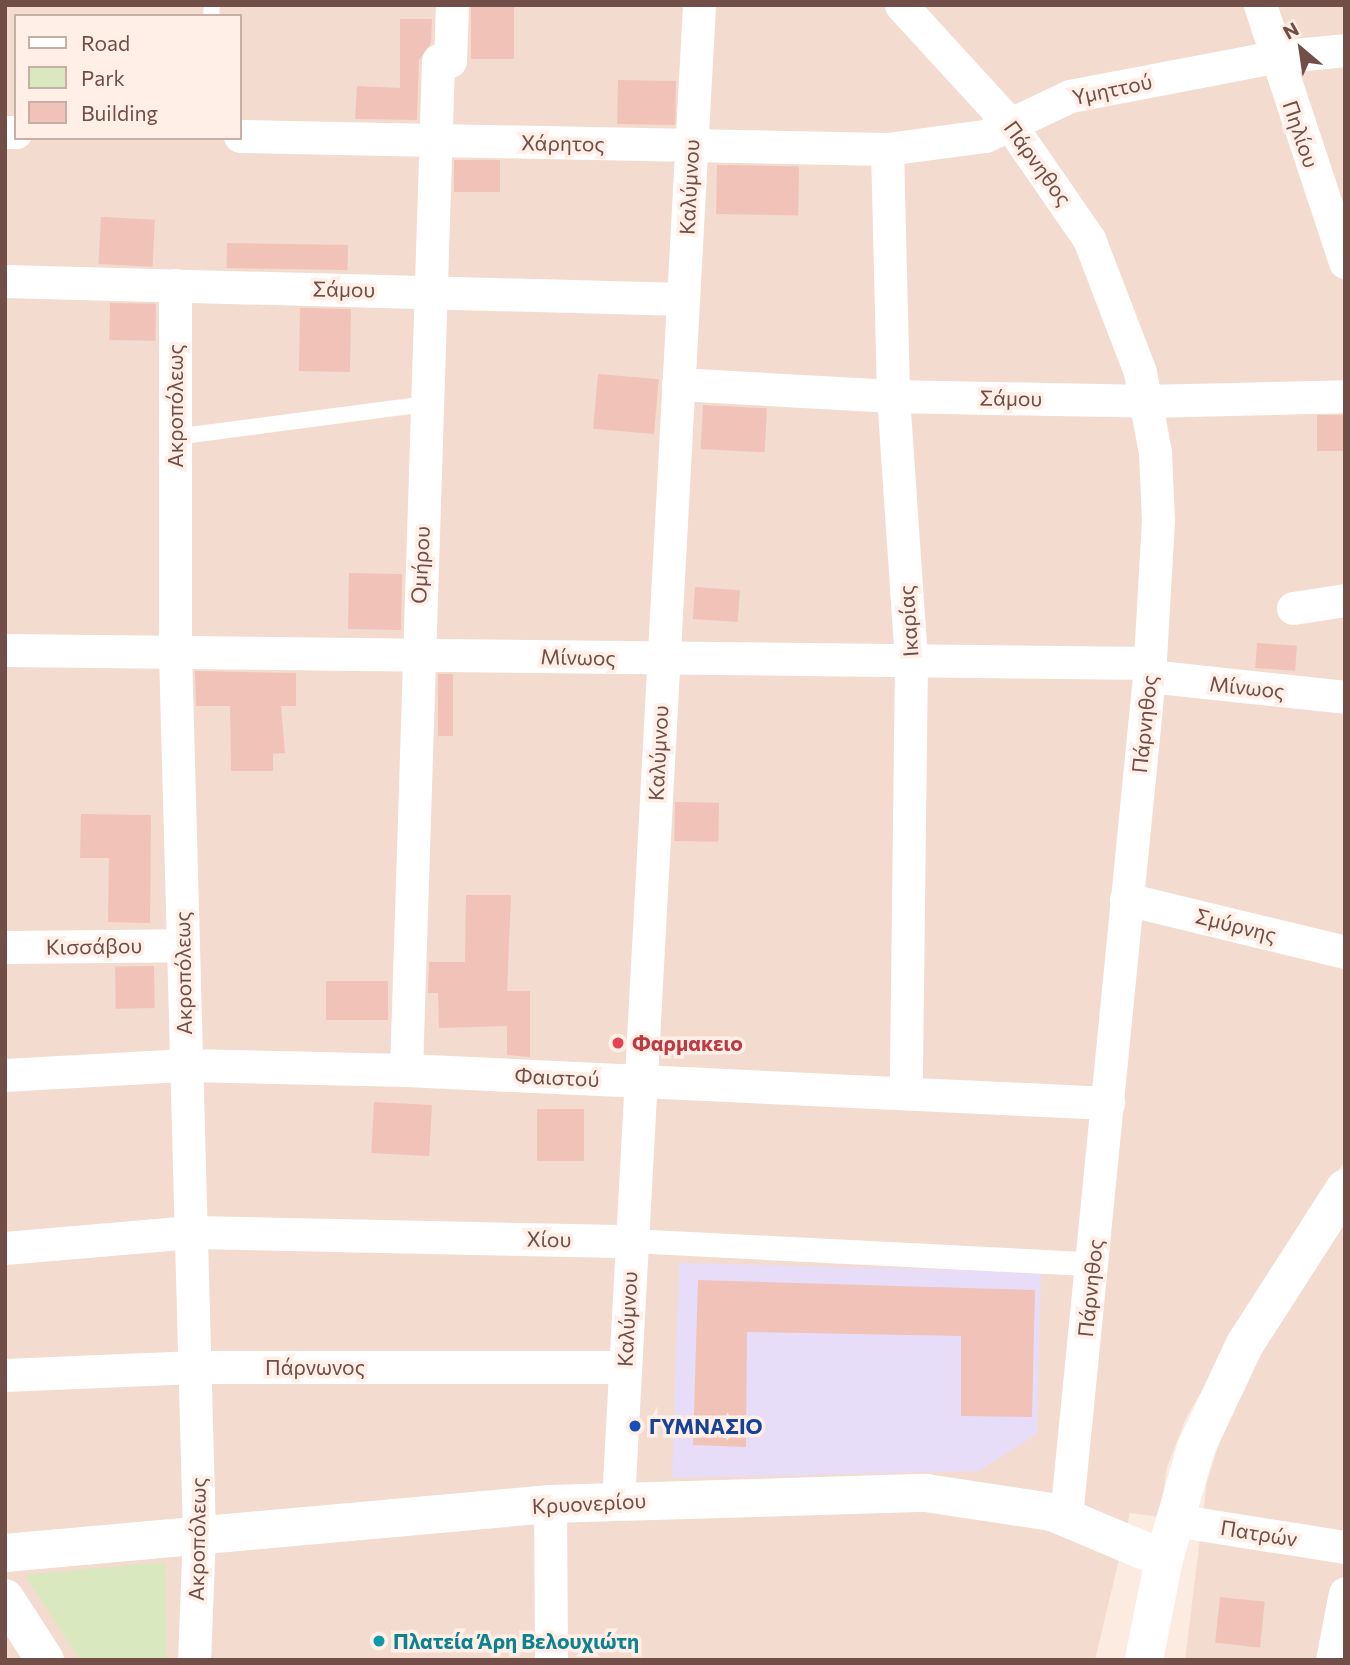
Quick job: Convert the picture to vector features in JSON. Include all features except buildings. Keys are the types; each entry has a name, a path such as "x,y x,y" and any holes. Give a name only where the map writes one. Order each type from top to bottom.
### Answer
{"street":[{"name":"Ομήρου","path":"406,1070 416,655 432,292 434,140 452,5"},
{"name":"Καλύμνου","path":"618,1501 699,5"},
{"name":"Πάρνηθος","path":"901,5 1009,122 1089,239 1147,401 1158,497 1149,669 1066,1517"},
{"name":"Πηλίου","path":"1260,5 1274,57 1345,262"},
{"name":"Υμηττού","path":"887,149 953,144 1070,96 1274,57 1345,50"},
{"name":"Χάρητος","path":"242,136 887,149"},
{"name":"Ικαρίας","path":"887,149 893,396 911,660 906,1092"},
{"name":"Σάμου","path":"5,281 683,299"},
{"name":"Ακροπόλεως","path":"175,285 174,652 199,1532 194,1660"},
{"name":"Σάμου","path":"678,384 893,396 1147,401 1345,396"},
{"path":"1293,608 1345,600"},
{"name":"Μίνωος","path":"5,650 911,660 1149,669 1345,696"},
{"name":"Σμύρνης","path":"1126,899 1345,953"},
{"name":"Κισσάβου","path":"5,947 183,945"},
{"name":"Φαιστού","path":"5,1075 186,1065 406,1070 1108,1103"},
{"path":"1144,1660 1164,1559 1196,1448 1245,1344 1345,1188"},
{"name":"Χίου","path":"5,1248 191,1232 632,1241 1092,1264"},
{"name":"Πάρνωνος","path":"5,1375 195,1367 625,1367"},
{"name":"Κρυονερίου","path":"5,1553 199,1532 550,1504 926,1493 1066,1517 1164,1559"},
{"path":"550,1504 551,1660"},
{"name":"Πατρών","path":"1174,1520 1345,1547"},
{"path":"1332,1660 1345,1593"},
{"path":"5,1598 26,1644"}],"lane":[{"path":"175,437 427,404"}],"shaded area":[{"path":"5,5 1345,5 1345,1161 1287,1244 1186,1418 1167,1467 1159,1517 1130,1513 1095,1660 5,1660"},
{"path":"1345,1220 1345,1660 1185,1660 1207,1482 1235,1393"},
{"path":"679,1263 1041,1272 1037,1434 979,1471 672,1478"}],"green space":[{"path":"165,1562 167,1660 80,1660 25,1575"}],"place":[{"name":"Φαρμακειο","path":"618,1043"},
{"name":"ΓΥΜΝΑΣΙΟ","path":"635,1426"},
{"name":"Πλατεία Άρη Βελουχιώτη","path":"379,1641"}]}
